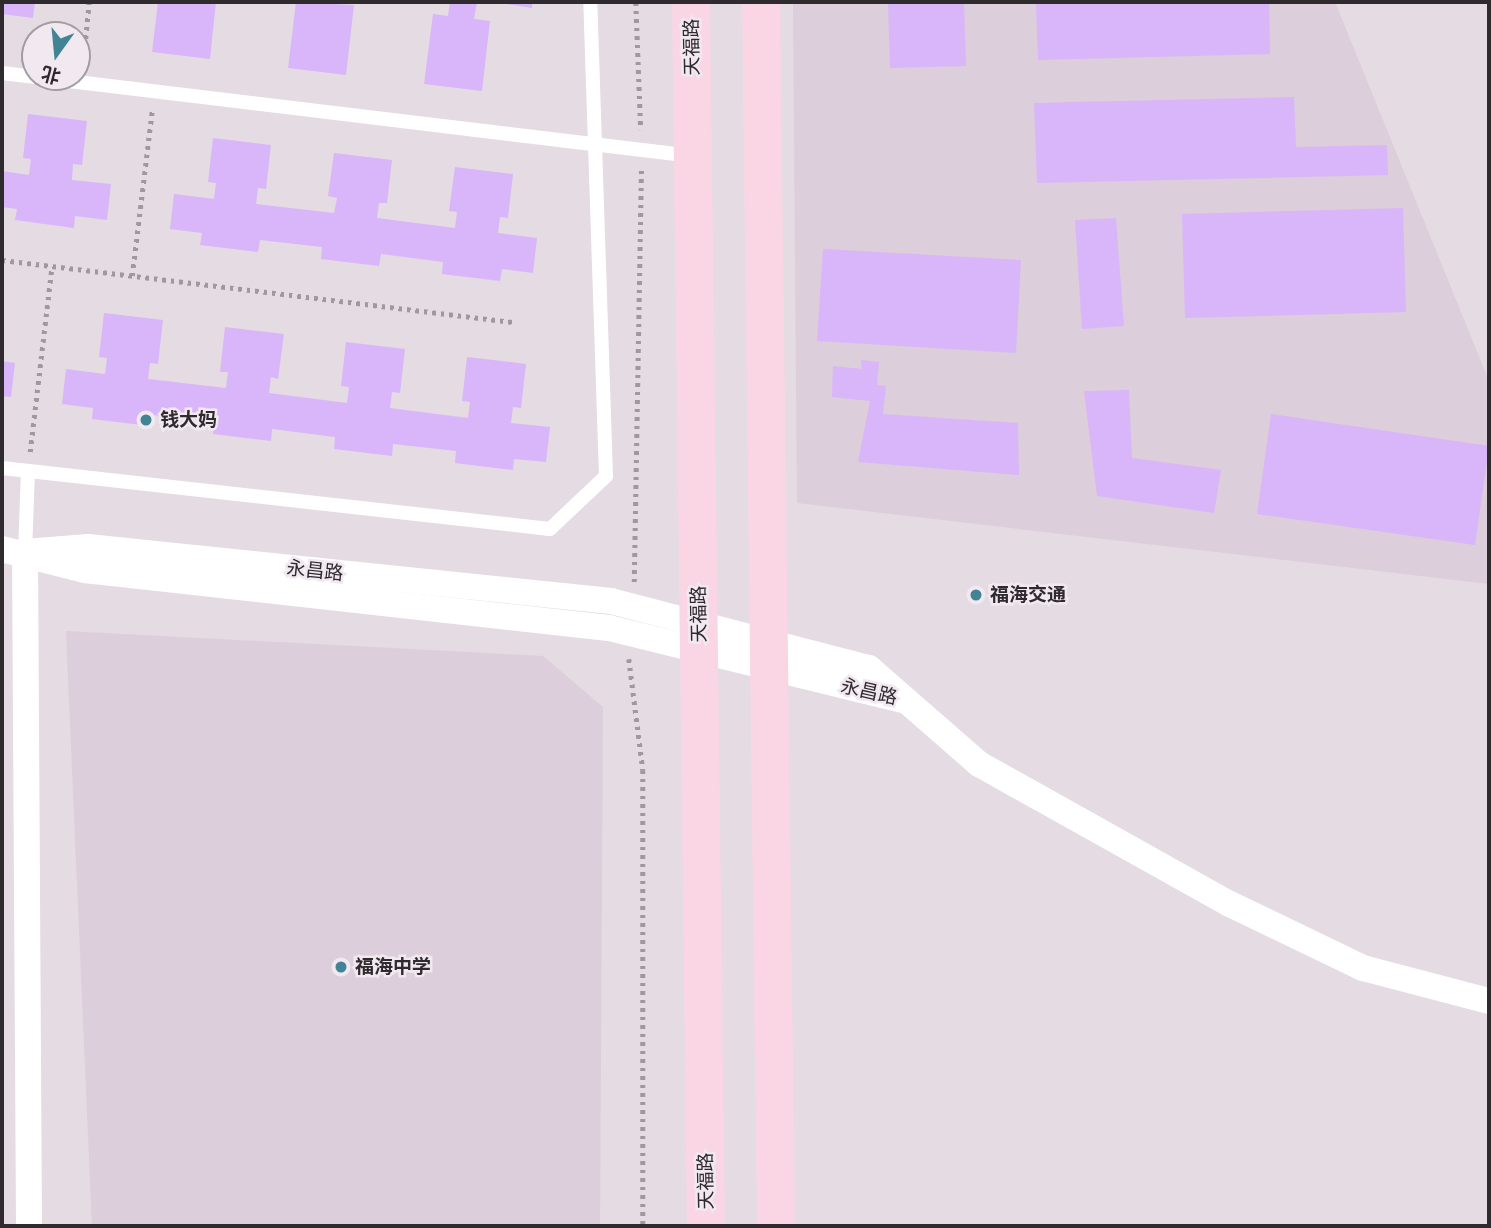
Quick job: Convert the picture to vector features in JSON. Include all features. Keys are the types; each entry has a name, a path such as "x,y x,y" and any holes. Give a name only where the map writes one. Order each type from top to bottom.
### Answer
{"main road":[{"name":"天福路","path":"691,2 706,1226"},
{"path":"761,2 776,1226"}],"street":[{"name":"永昌路","path":"13,551 88,547 611,601 699,637 769,655 906,701 979,764 1032,796 1295,938 1363,968 1489,1001"},
{"path":"13,551 29,1226"}],"lane":[{"path":"2,468 550,529 606,476 590,2"},
{"path":"2,73 21,75"},
{"path":"91,84 693,156"},
{"path":"13,551 28,471"}],"path":[{"path":"87,21 89,2"},
{"path":"132,276 155,91"},
{"path":"2,260 513,322"},
{"path":"28,471 52,266"}],"shaded area":[{"path":"793,2 1335,2 1489,381 1489,584 797,503"},
{"name":"福海中学","path":"66,631 543,656 603,707 600,1226 92,1226"}],"building":[{"path":"2,2 35,2 33,18 2,14"},
{"path":"158,2 216,2 210,59 152,52"},
{"path":"296,2 354,5 346,75 288,68"},
{"path":"450,2 477,2 474,19 490,21 482,91 424,84 433,14 448,16"},
{"path":"494,2 532,2 532,8"},
{"path":"888,2 964,2 966,66 890,68"},
{"path":"1036,2 1269,2 1270,54 1038,60"},
{"path":"1294,97 1296,147 1387,145 1388,175 1037,183 1034,103"},
{"path":"28,114 87,121 82,165 73,164 72,180 111,184 107,220 75,216 74,228 15,220 17,209 2,207 2,171 29,175 31,159 23,158"},
{"path":"213,138 271,145 266,189 258,188 256,204 334,213 337,198 328,196 334,153 392,160 387,203 379,203 377,218 455,228 457,212 449,211 455,167 513,174 508,218 500,217 498,233 537,238 533,273 502,269 500,281 442,274 443,262 381,254 379,266 321,259 322,247 260,240 258,252 200,245 202,233 170,229 174,194 214,199 216,183 208,182"},
{"path":"1403,208 1406,312 1185,318 1182,214"},
{"path":"1116,218 1124,326 1082,329 1075,220"},
{"path":"823,249 1021,260 1016,353 817,341"},
{"path":"104,313 163,320 158,364 150,363 148,379 226,388 228,372 220,372 225,327 284,334 278,379 271,377 269,393 347,403 349,387 341,386 346,342 405,349 400,393 392,392 390,408 468,418 470,402 462,401 467,357 526,364 521,408 513,407 511,423 550,427 546,462 514,459 513,470 455,463 456,451 393,444 392,456 334,449 335,437 272,429 271,441 213,434 214,422 152,415 150,426 92,419 93,408 62,404 66,369 105,374 107,358 99,357"},
{"path":"861,360 879,362 877,385 886,386 883,414 1018,423 1019,475 858,462 870,401 832,397 833,366 862,369"},
{"path":"2,361 15,363 11,397 2,396"},
{"path":"1129,390 1132,458 1221,470 1214,513 1097,496 1084,391"},
{"path":"1271,414 1489,446 1475,545 1257,514"}],"place":[{"name":"钱大妈","path":"146,420"},
{"name":"福海交通","path":"976,595"},
{"name":"福海中学","path":"341,967"}]}
